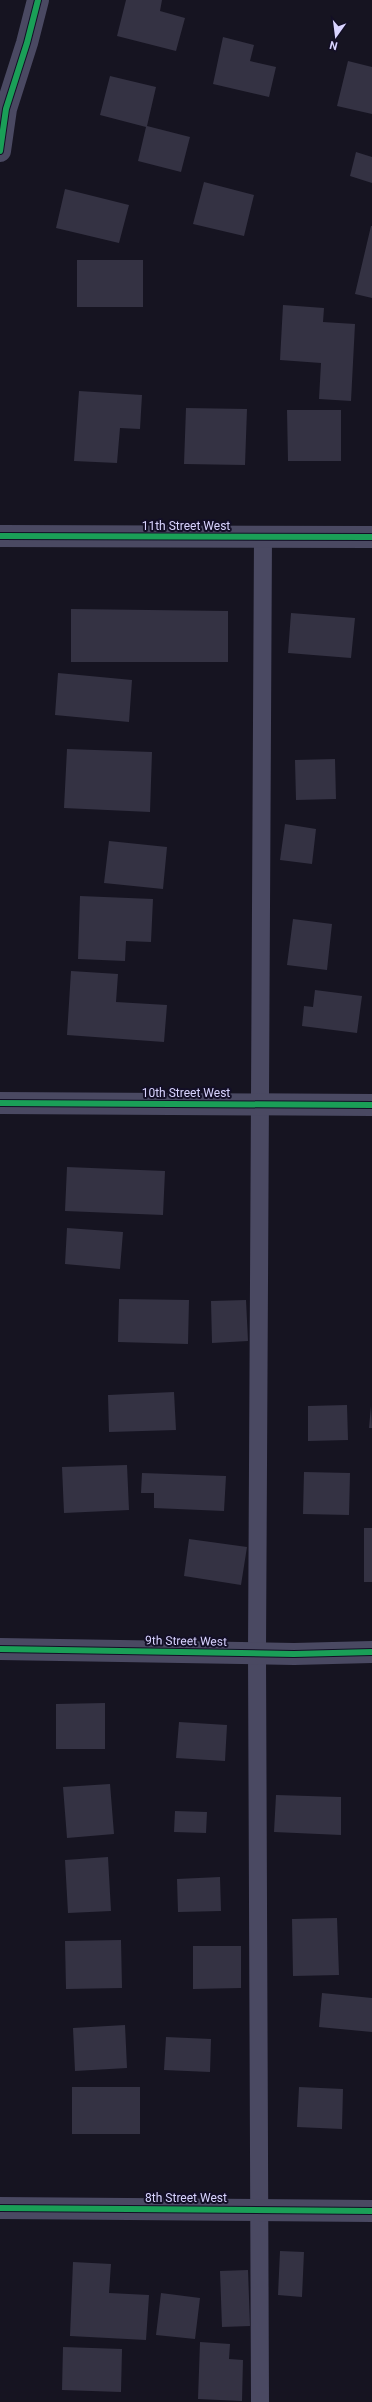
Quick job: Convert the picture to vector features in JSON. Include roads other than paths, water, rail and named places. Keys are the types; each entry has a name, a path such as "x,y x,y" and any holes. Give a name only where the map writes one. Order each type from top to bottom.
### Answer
{"street":[{"path":"0,151 6,109 27,43 38,0"},
{"name":"11th Street West","path":"0,536 372,537"},
{"name":"10th Street West","path":"0,1103 372,1104"},
{"name":"9th Street West","path":"0,1649 257,1653 372,1652"},
{"name":"8th Street West","path":"0,2208 372,2211"}],"lane":[{"path":"260,2402 257,1653 263,537"}]}
